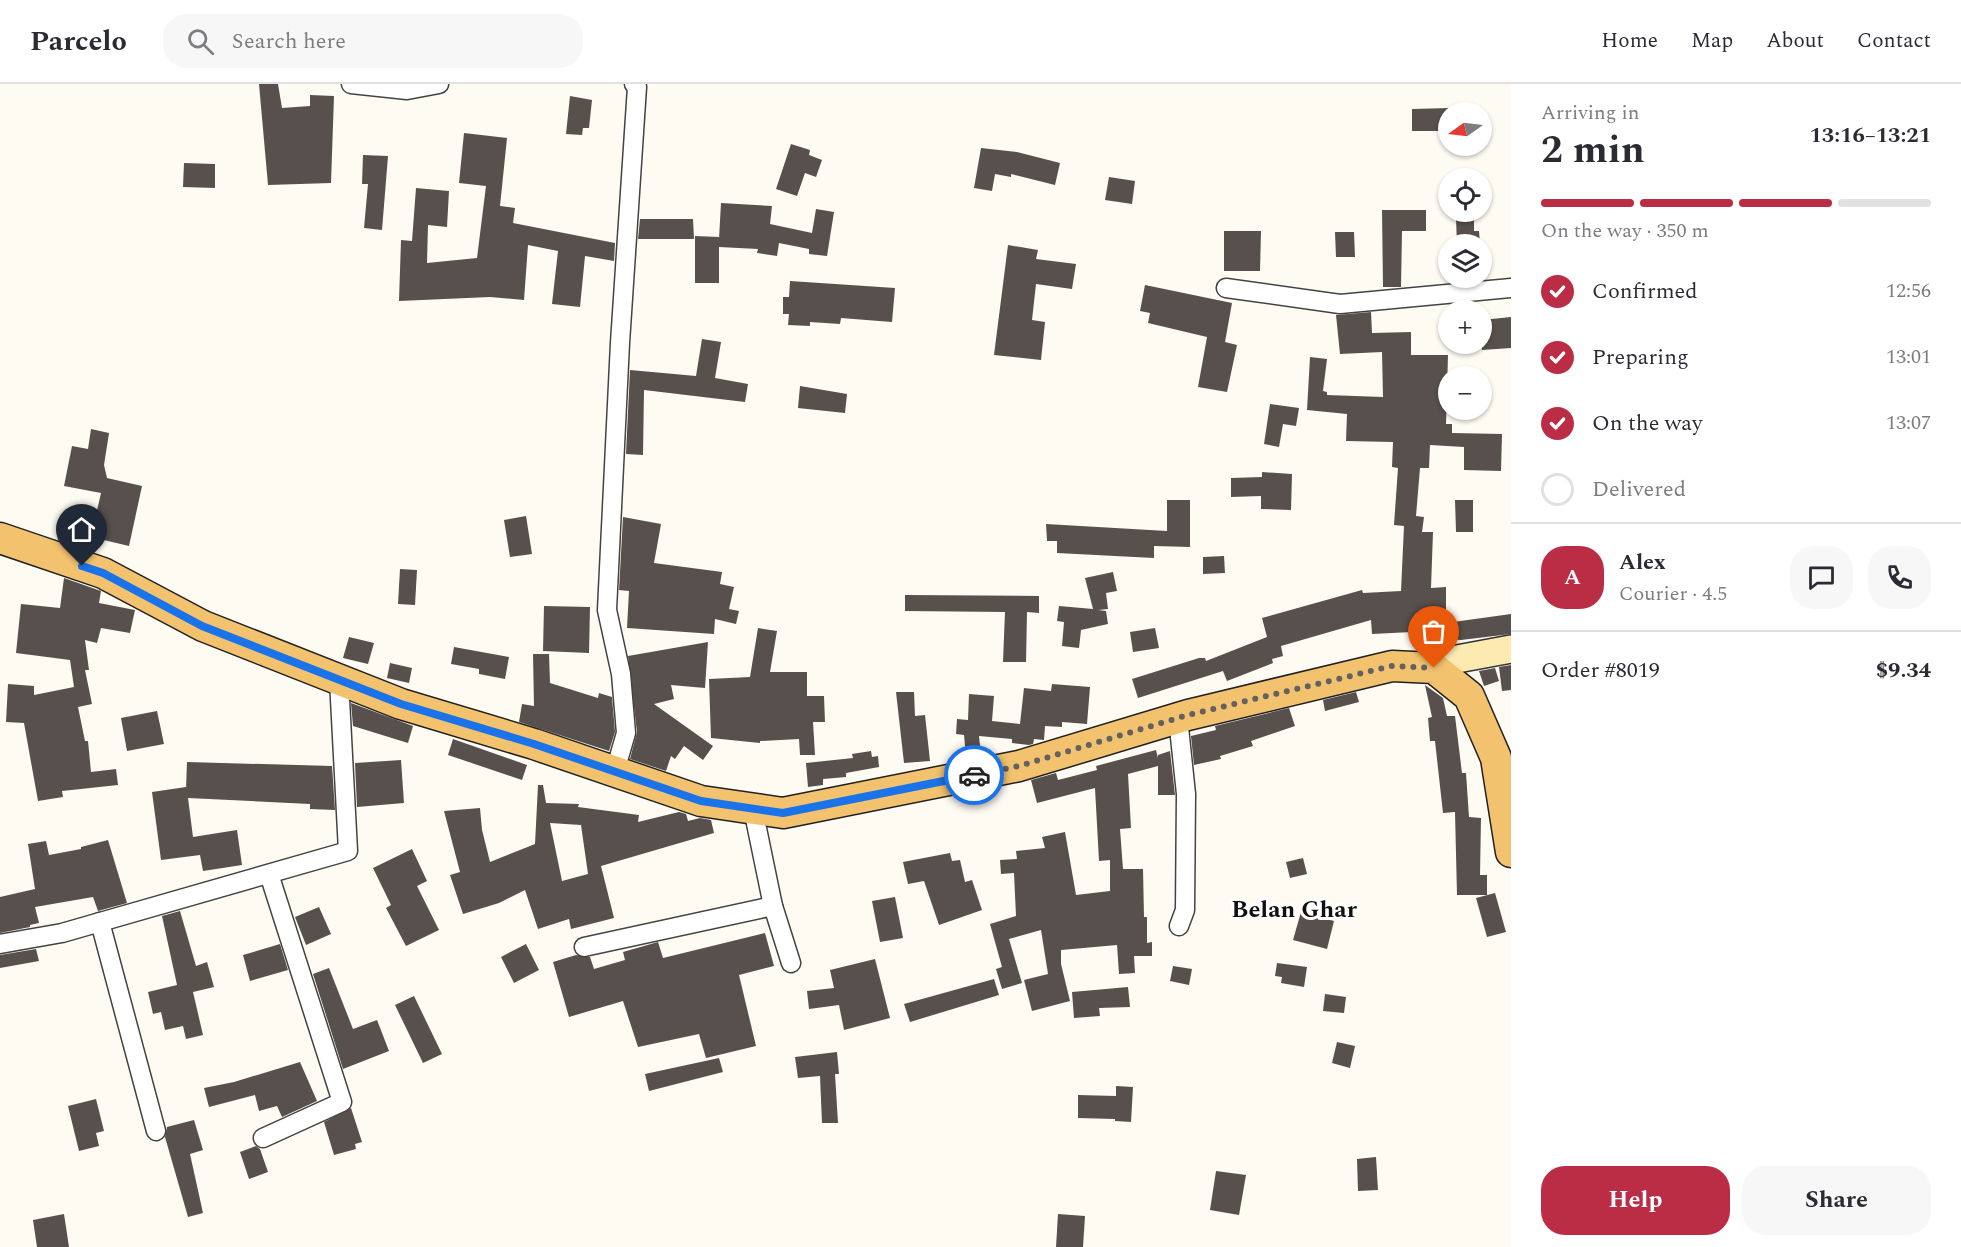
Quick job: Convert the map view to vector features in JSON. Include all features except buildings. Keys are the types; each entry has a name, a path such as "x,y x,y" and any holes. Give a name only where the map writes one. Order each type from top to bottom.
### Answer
{"main road":[{"path":"0,538 103,573 202,626 401,704 615,771 701,801 783,813 1019,766 1178,718 1392,666 1434,668 1469,696 1496,758 1511,852"}],"street":[{"path":"351,84 407,90 439,84"},
{"path":"615,771 626,733 621,674 607,610 620,343 637,87 634,84"},
{"path":"1226,288 1340,304 1511,288"},
{"path":"1414,667 1511,649"},
{"path":"0,944 62,933 348,851 339,680"},
{"path":"1178,718 1186,794 1185,910 1179,926"},
{"path":"753,808 773,906 791,963"},
{"path":"263,1138 342,1102 269,874"},
{"path":"584,947 773,906"},
{"path":"100,922 156,1131"}],"way so far":[{"path":"974,775 1019,766 1188,715 1327,681 1392,666 1434,668"}],"district":[{"name":"Belan Ghar","path":"1294,909"}],"route":[{"path":"82,566 103,573 202,626 401,704 534,744 701,801 783,813 974,775"}]}
